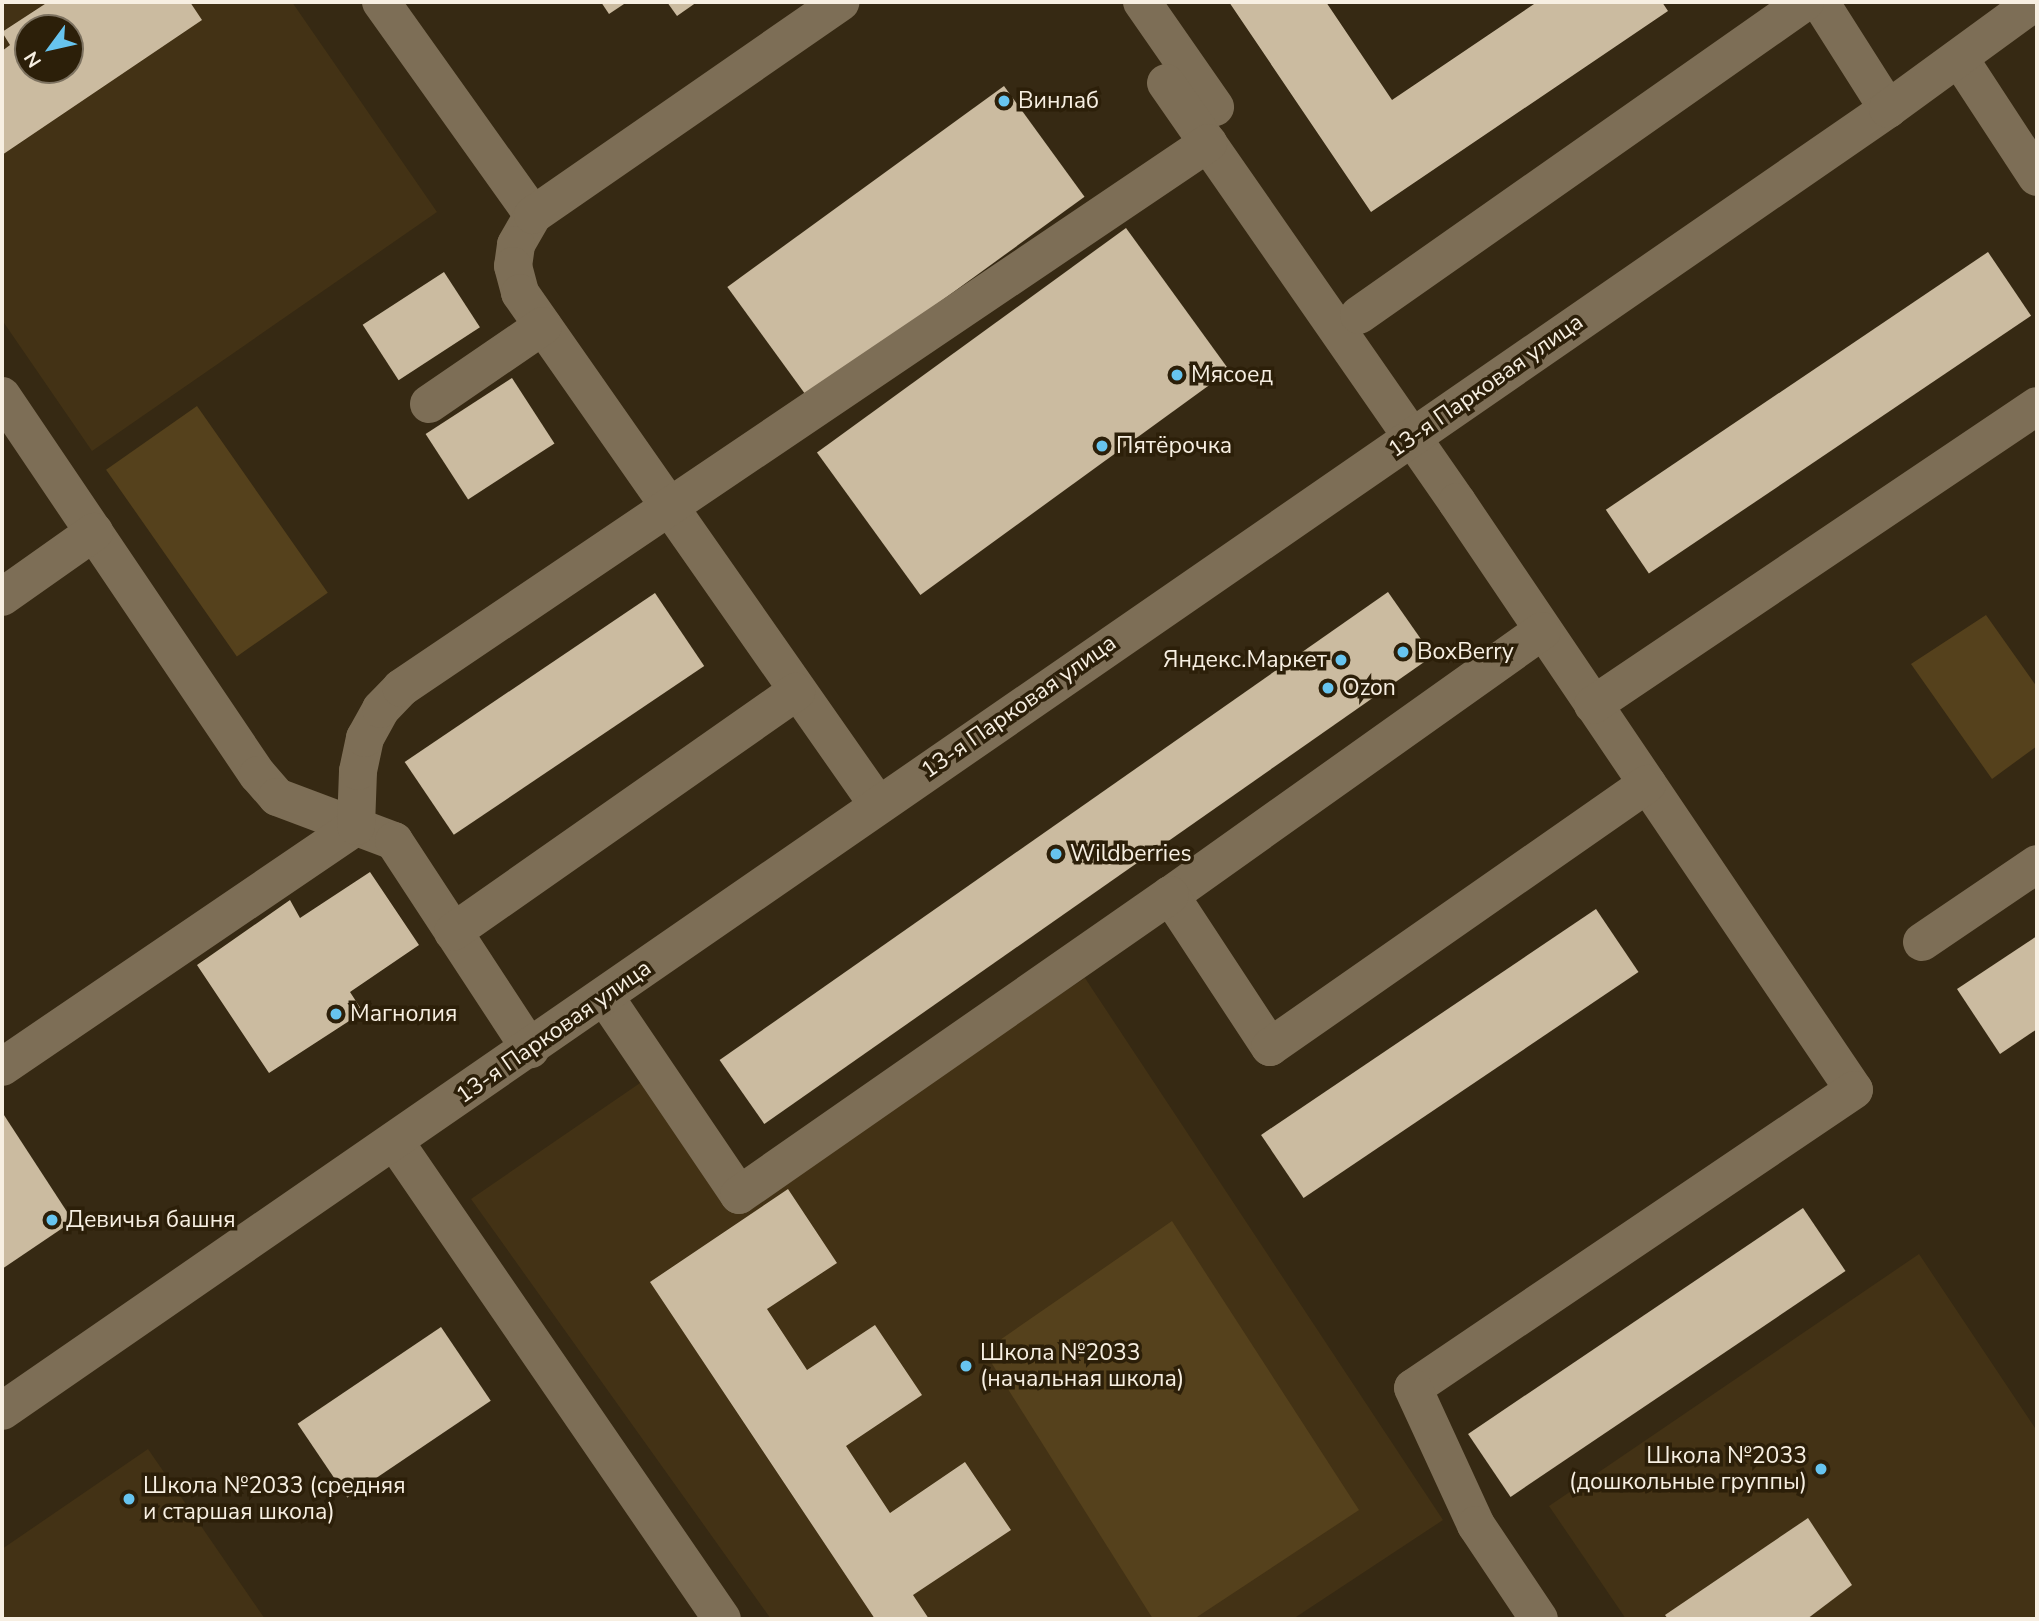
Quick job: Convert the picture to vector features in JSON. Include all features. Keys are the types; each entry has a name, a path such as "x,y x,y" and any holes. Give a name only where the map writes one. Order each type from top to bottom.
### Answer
{"street":[{"path":"381,2 533,215"},
{"path":"841,2 533,215 516,245 513,266 520,293 796,692 878,804"},
{"path":"1142,2 1359,316 1542,631 1854,1090 1413,1388 1476,1525 1539,1619"},
{"path":"1359,316 1805,2"},
{"path":"1820,2 1888,109"},
{"name":"13-я Парковая улица","path":"2,1411 1888,109 2035,2"},
{"path":"1959,58 2037,177"},
{"path":"1166,83 1423,430"},
{"path":"356,826 358,771 365,738 382,709 401,688 1208,143"},
{"path":"429,404 543,326"},
{"path":"2,396 277,797 394,841 530,1049"},
{"path":"1593,705 2037,406"},
{"path":"2,597 94,532"},
{"path":"604,997 740,1195 1542,631"},
{"path":"453,932 796,692"},
{"path":"1170,895 1270,1047 1647,784"},
{"path":"2,1067 356,826"},
{"path":"1922,942 2037,864"},
{"path":"395,1142 722,1619"}],"shaded area":[{"path":"2,2 292,2 437,212 92,451 2,320"},
{"path":"197,406 328,593 237,656 106,470"},
{"path":"1986,615 2037,687 2037,746 1992,779 1911,664"},
{"name":"Школа №2033 (начальная школа)","path":"1085,978 1443,1520 1293,1619 771,1619 471,1199 643,1081 731,1212"},
{"path":"1172,1221 1359,1510 1194,1619 1153,1619 984,1351"},
{"name":"Школа №2033 (дошкольные группы)","path":"1919,1254 2037,1431 2037,1619 1626,1619 1549,1506"},
{"name":"Школа №2033 (средняя и старшая школа)","path":"148,1449 265,1619 2,1619 2,1549"}],"building":[{"path":"48,2 190,2 202,20 2,155 2,51 10,45 2,32 14,24 14,84 84,84 84,14 30,14"},
{"path":"601,2 627,2 609,14"},
{"path":"667,2 697,2 677,16"},
{"path":"1229,2 1326,2 1392,100 1537,2 1662,2 1668,11 1371,212"},
{"path":"1004,86 1085,197 808,398 727,287"},
{"path":"1126,228 1229,370 920,595 817,453"},
{"path":"1988,252 2031,316 1649,574 1606,510"},
{"path":"444,272 480,327 399,380 363,325"},
{"path":"512,378 554,443 468,500 426,434"},
{"path":"1388,592 1433,656 764,1124 720,1060"},
{"path":"655,593 704,666 454,835 405,762"},
{"path":"370,872 419,945 350,992 363,1012 269,1073 197,965 290,900 300,918"},
{"path":"1596,909 1638,972 1304,1198 1261,1135"},
{"path":"2037,936 2037,1029 2000,1054 1957,989"},
{"path":"2,1112 73,1221 2,1269"},
{"path":"788,1189 837,1263 767,1309 807,1370 875,1325 922,1395 846,1446 890,1513 965,1462 1011,1530 913,1595 929,1619 875,1619 650,1282"},
{"path":"1803,1208 1845,1271 1511,1497 1468,1434"},
{"path":"441,1327 491,1401 347,1498 298,1424"},
{"path":"1808,1518 1852,1585 1807,1619 1668,1619 1665,1615"}],"place":[{"name":"Винлаб","path":"1004,101"},
{"name":"Мясоед","path":"1177,375"},
{"name":"Пятёрочка","path":"1102,446"},
{"name":"BoxBerry","path":"1403,652"},
{"name":"Яндекс.Маркет","path":"1341,660"},
{"name":"Ozon","path":"1328,688"},
{"name":"Wildberries","path":"1056,854"},
{"name":"Магнолия","path":"336,1014"},
{"name":"Девичья башня","path":"52,1220"},
{"name":"Школа №2033 (начальная школа)","path":"966,1366"},
{"name":"Школа №2033 (дошкольные группы)","path":"1821,1469"},
{"name":"Школа №2033 (средняя и старшая школа)","path":"129,1499"}]}
